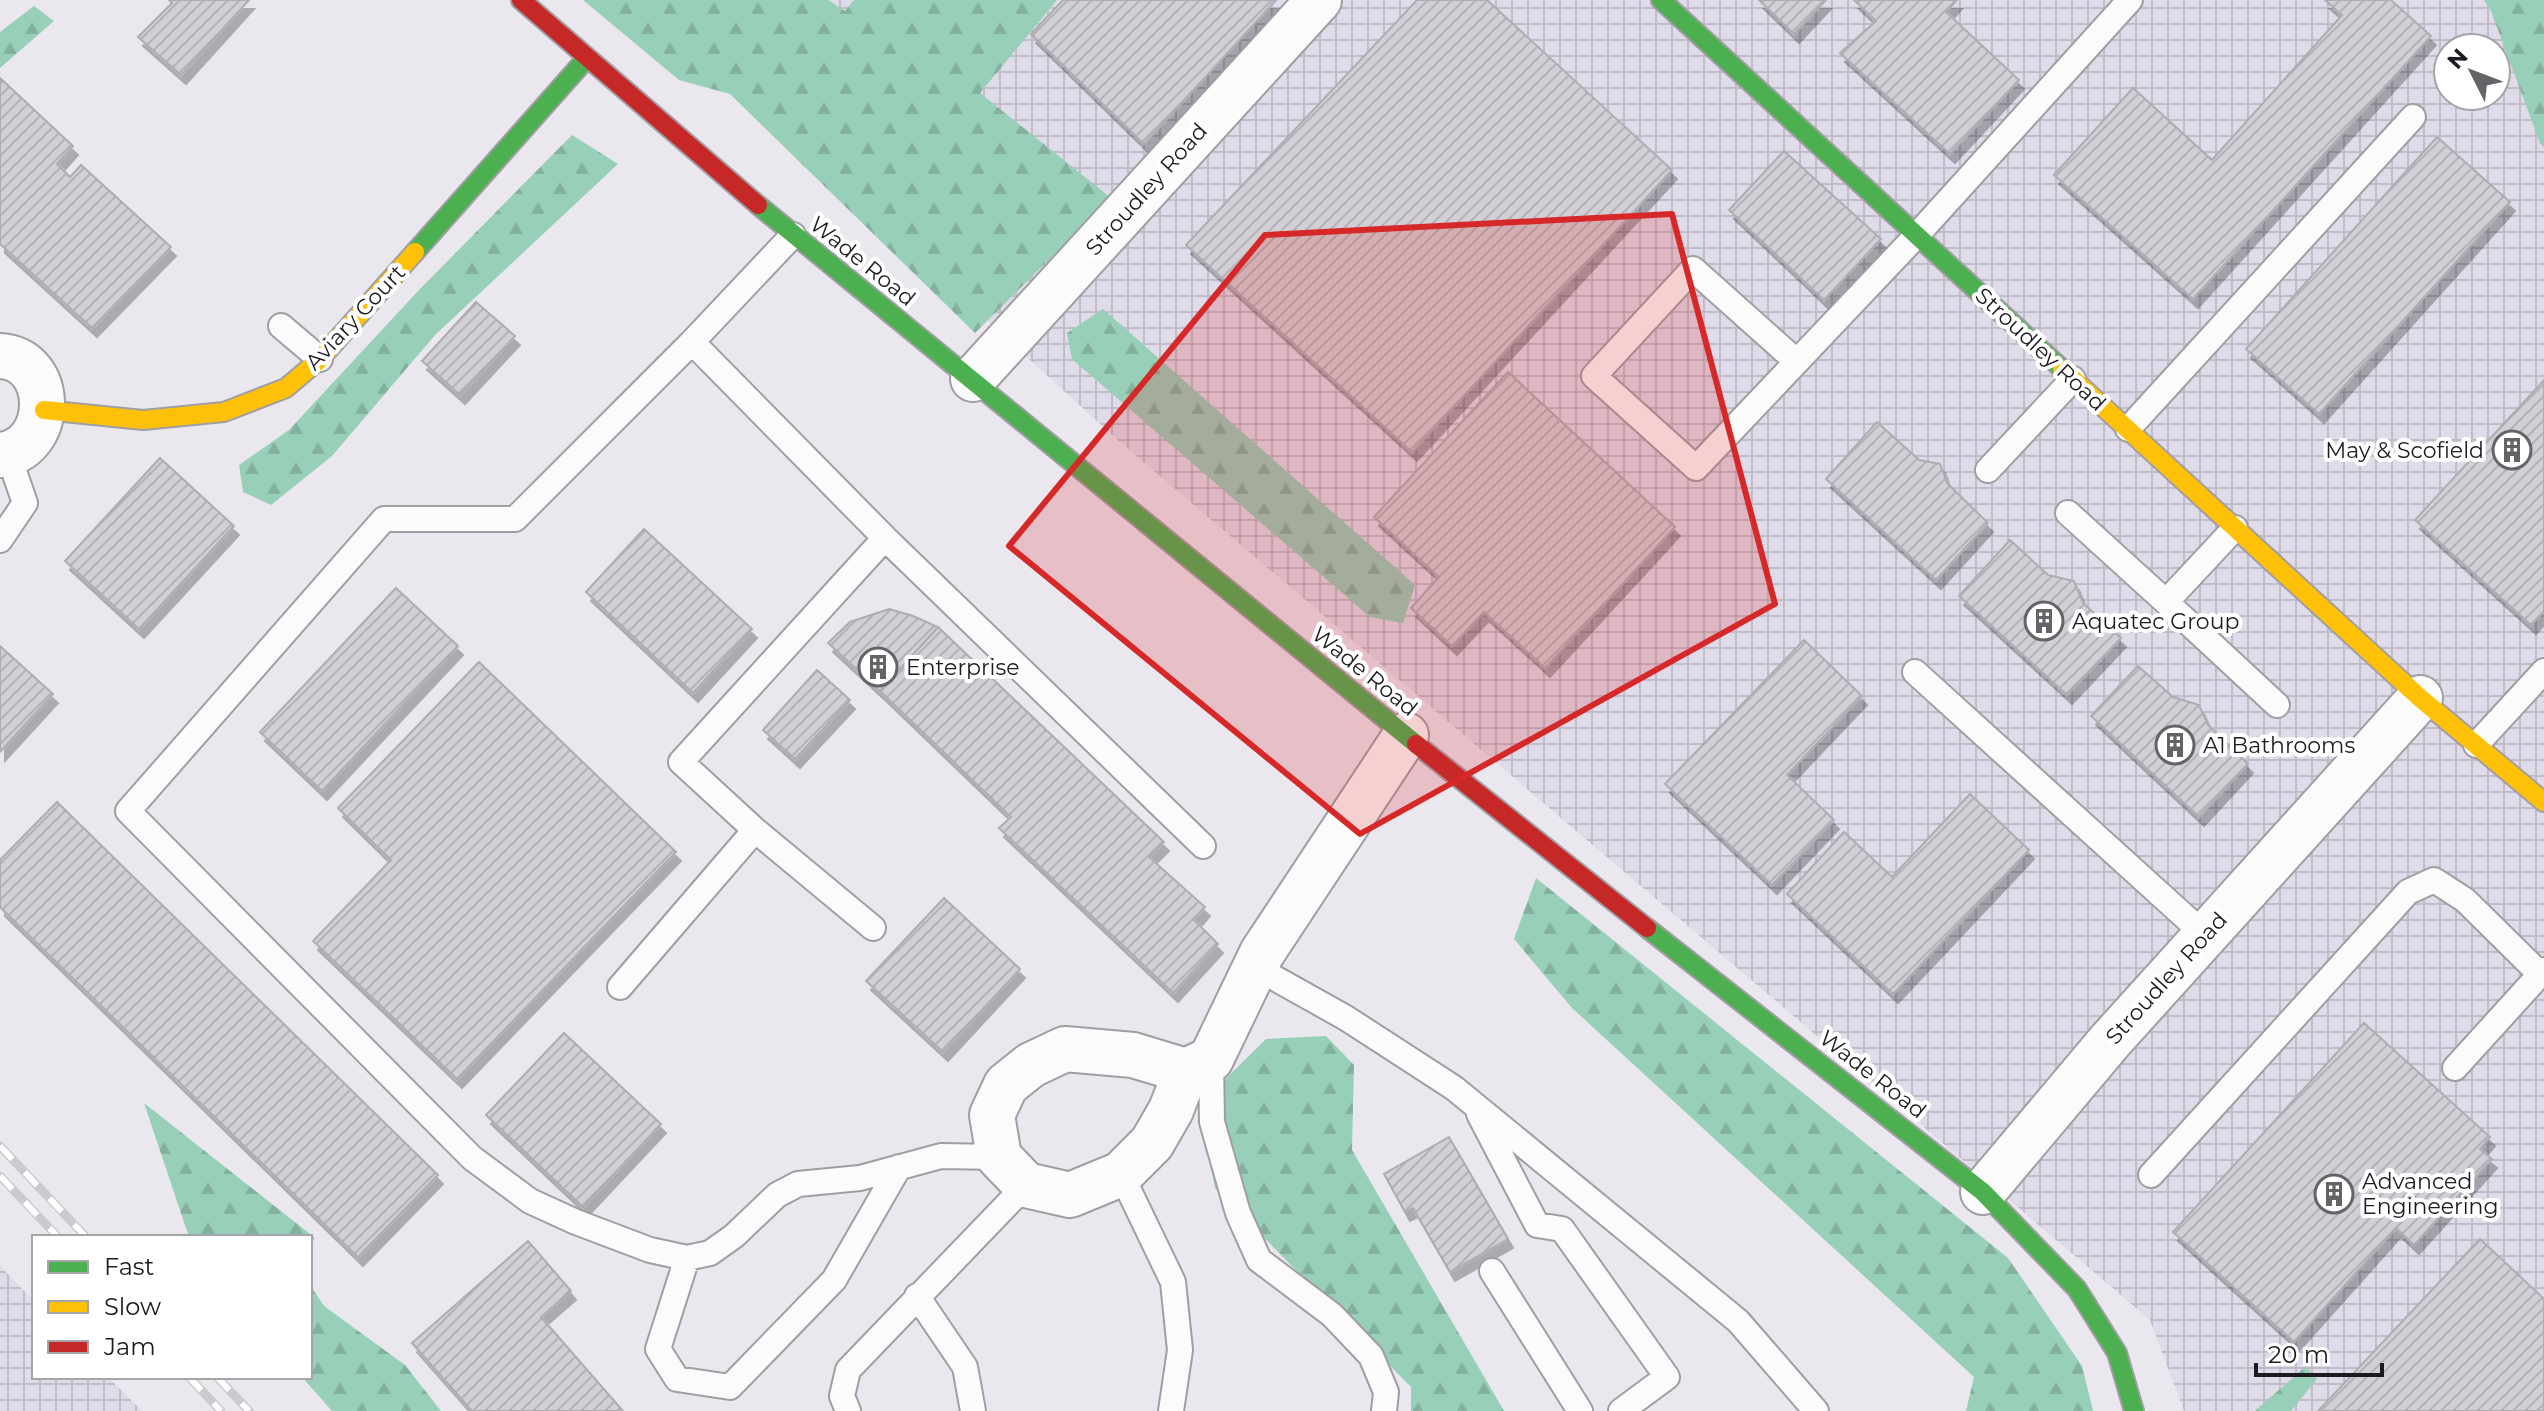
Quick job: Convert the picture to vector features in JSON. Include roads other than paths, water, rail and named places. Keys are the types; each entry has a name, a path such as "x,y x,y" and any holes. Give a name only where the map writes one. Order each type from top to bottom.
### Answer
{"street":[{"name":"Wade Road","path":"521,0 793,235 973,379 1464,784 1983,1192 2077,1289 2117,1353 2134,1411"},
{"name":"Stroudley Road","path":"973,379 1319,0"},
{"name":"Stroudley Road","path":"1661,0 2420,698 2544,801"},
{"name":"Aviary Court","path":"44,410 143,420 224,412 286,388 320,359 586,59"},
{"path":"0,356 24,365 36,378 43,395 44,410 39,427 23,446 4,454"},
{"name":"Stroudley Road","path":"1983,1192 2110,1041 2420,698"},
{"path":"1198,1065 1065,1049 1031,1065 1006,1085 992,1115 1012,1171 1070,1195 1121,1174 1152,1143 1198,1065 1255,967 1406,735"}],"lane":[{"path":"1796,361 1693,269 1594,376 1696,468 1917,235 2130,0"},
{"path":"2128,429 2413,117"},
{"path":"793,235 692,342 515,519 384,519 128,811 472,1158 530,1201 576,1222 650,1250 687,1258 710,1253 734,1236 777,1195 798,1184 860,1178 941,1156 1012,1171 917,1296 848,1370 842,1396 848,1411"},
{"path":"281,326 320,359"},
{"path":"692,342 885,538 1203,846"},
{"path":"1988,470 2073,379"},
{"path":"0,540 25,503 4,454"},
{"path":"2068,513 2277,705"},
{"path":"2166,602 2235,528"},
{"path":"873,928 755,830 681,762 885,538"},
{"path":"2476,745 2544,671"},
{"path":"1915,672 2205,935"},
{"path":"620,987 755,830"},
{"path":"2151,1175 2408,892 2434,880 2465,900 2542,972 2455,1068"},
{"path":"1255,967 1346,1018 1454,1088 1738,1321 1816,1411"},
{"path":"1198,1065 1238,1213 1259,1260 1332,1315 1371,1356 1386,1392 1384,1411"},
{"path":"1474,1105 1537,1225 1562,1229 1667,1377 1621,1411"},
{"path":"687,1258 658,1349 677,1379 730,1387 834,1280 899,1167"},
{"path":"1121,1174 1173,1282 1180,1350 1171,1411"},
{"path":"1492,1271 1580,1411"},
{"path":"917,1296 965,1367 973,1411"}],"railway":[{"path":"0,1146 84,1235"},
{"path":"0,1176 56,1235"},
{"path":"191,1379 221,1411"},
{"path":"219,1379 249,1411"}],"place":[{"name":"May & Scofield","path":"2512,450"},
{"name":"Aquatec Group","path":"2044,621"},
{"name":"Enterprise","path":"878,667"},
{"name":"A1 Bathrooms","path":"2175,745"},
{"name":"Advanced Engineering","path":"2334,1194"}]}
